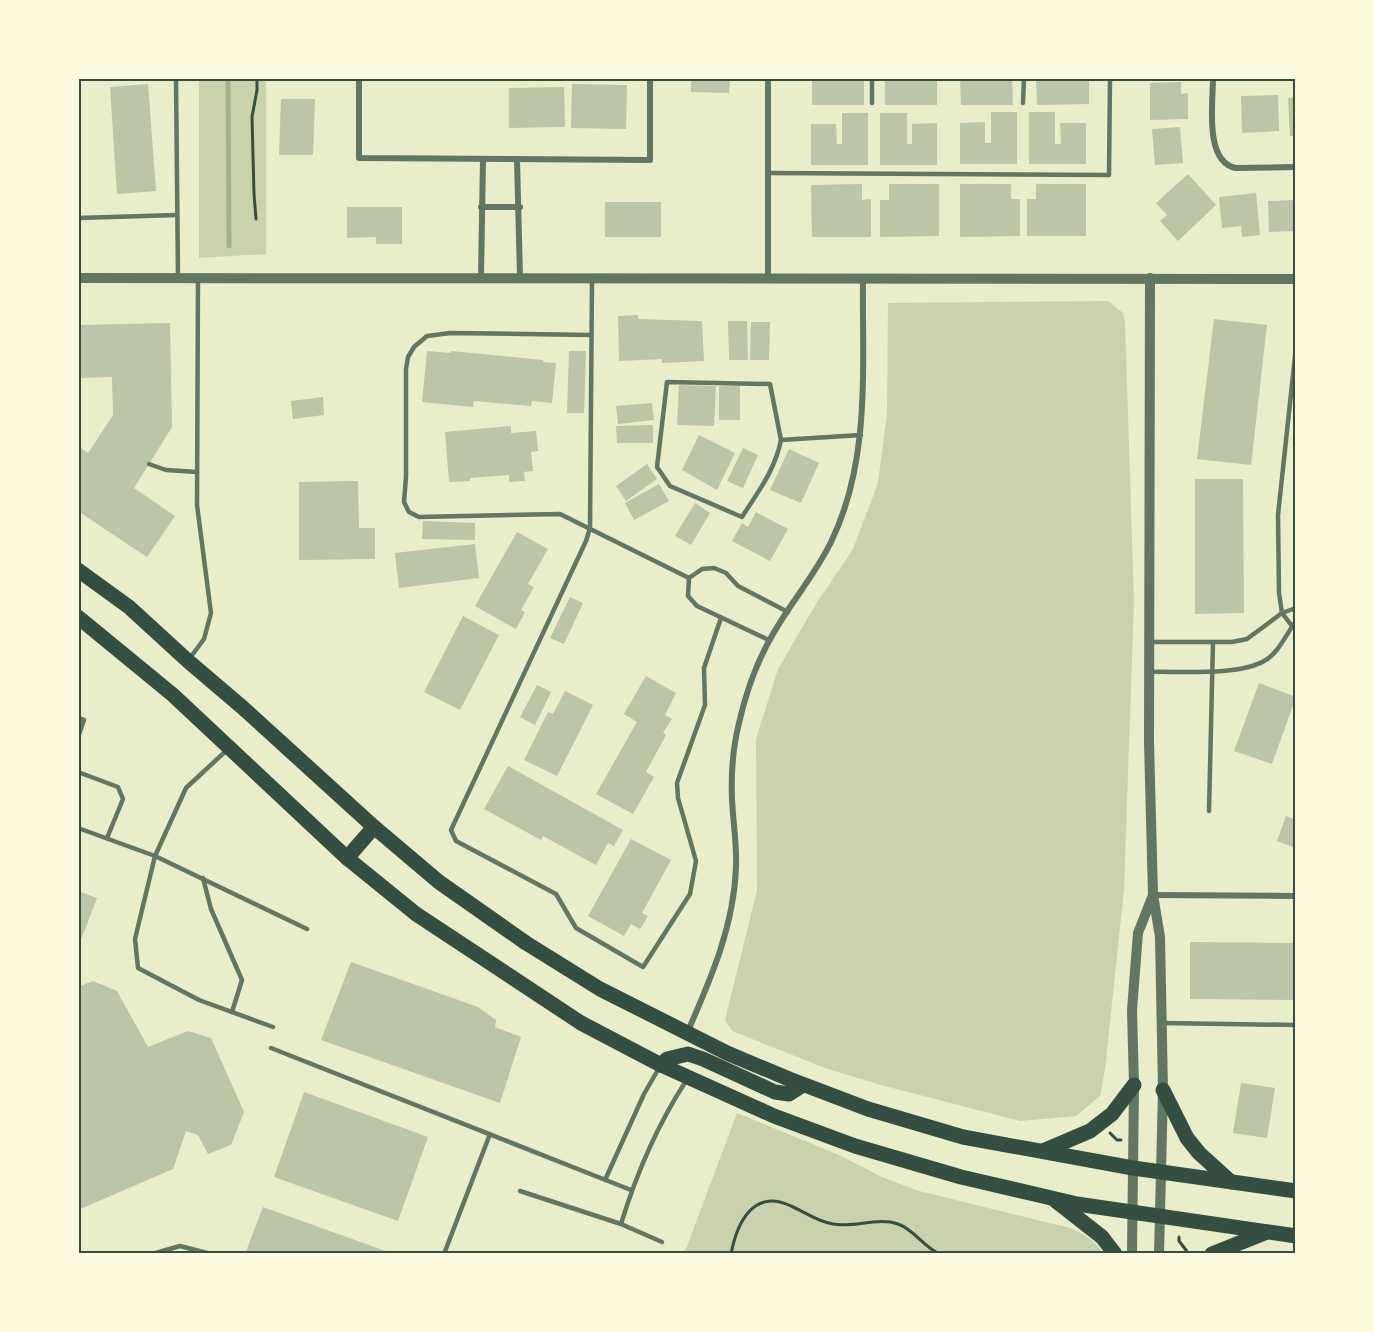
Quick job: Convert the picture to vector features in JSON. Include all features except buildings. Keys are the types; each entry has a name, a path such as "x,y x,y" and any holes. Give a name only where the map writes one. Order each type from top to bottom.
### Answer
{"main road":[{"path":"78,570 129,607 439,882 526,943 600,989 727,1053 803,1085 963,1137 1133,1168 1296,1191"},
{"path":"78,617 173,694 347,858 416,914 581,1023 661,1065 774,1116 855,1146 961,1177 1097,1207 1296,1236"},
{"path":"347,858 375,827"},
{"path":"661,1065 667,1059 688,1054 775,1092 789,1094 803,1085"},
{"path":"1043,1151 1090,1131 1112,1114 1134,1085"},
{"path":"1163,1089 1190,1141 1199,1153 1231,1182"},
{"path":"1051,1198 1102,1238 1115,1254"},
{"path":"1212,1254 1267,1232"}],"street":[{"path":"359,78 359,158 483,160 650,160 651,78"},
{"path":"768,78 768,279"},
{"path":"1213,78 1214,142 1218,157 1227,166 1236,168 1296,167"},
{"path":"481,278 483,160"},
{"path":"517,160 520,277"},
{"path":"481,207 520,207"},
{"path":"78,278 1296,279"},
{"path":"1150,278 1149,742 1153,895 1160,937 1163,1089 1159,1254"},
{"path":"687,1032 715,969 728,925 736,868 736,834 732,800 734,757 738,724 747,693 769,640 815,572 831,542 853,480 861,435 863,279"},
{"path":"1153,895 1296,896"},
{"path":"1132,1254 1134,1085 1132,1010 1138,933 1153,895"}],"lane":[{"path":"176,78 178,278"},
{"path":"872,78 872,103"},
{"path":"1023,103 1024,78"},
{"path":"769,173 1109,175 1110,78"},
{"path":"78,218 177,215"},
{"path":"188,661 204,639 211,613 197,504 198,278"},
{"path":"592,278 590,528 452,830 456,841 556,894 576,928 644,967 690,894 696,861 678,798 677,783 705,705 704,668 721,618"},
{"path":"591,335 450,333 427,336 414,347 408,357 405,406 405,502 410,512 419,517 560,514 689,578"},
{"path":"1292,626 1282,613 1279,593 1278,515 1296,347"},
{"path":"667,382 770,384 781,440 778,455 766,481 742,516 670,486 657,467 667,382"},
{"path":"781,440 861,435"},
{"path":"149,464 166,470 197,472"},
{"path":"689,578 702,569 714,568 726,573 738,586 788,612"},
{"path":"689,578 688,596 697,606 769,640"},
{"path":"1148,642 1232,642 1246,639 1282,613 1296,608"},
{"path":"1149,672 1242,669 1265,661 1279,646 1296,621"},
{"path":"1209,811 1213,642"},
{"path":"78,718 84,720 78,737"},
{"path":"230,747 186,788 155,856 135,939 138,968 199,1000 273,1027"},
{"path":"78,772 118,787 123,799 107,838"},
{"path":"78,828 155,856 308,929"},
{"path":"203,878 211,909 242,980 232,1012"},
{"path":"1161,1023 1296,1025"},
{"path":"271,1048 631,1190"},
{"path":"604,1180 644,1094 661,1065"},
{"path":"621,1224 631,1190 675,1098 688,1078"},
{"path":"444,1254 490,1134"},
{"path":"519,1191 621,1224 662,1242"},
{"path":"153,1254 180,1246 211,1254"}],"path":[{"path":"256,78 257,90 252,117 256,219"},
{"path":"731,1254 735,1233 743,1218 754,1206 764,1202 780,1202 816,1219 834,1224 882,1222 898,1224 940,1254"},
{"path":"1179,1237 1179,1241 1189,1254"}],"green space":[{"path":"199,78 266,78 266,254 199,258"},
{"path":"1108,301 1123,313 1125,322 1134,601 1124,890 1105,1069 1100,1096 1076,1116 1020,1121 825,1068 732,1031 725,1020 757,890 756,739 778,669 816,604 853,549 878,483 887,413 888,303"},
{"path":"737,1113 919,1191 1070,1228 1089,1238 1104,1254 684,1254"}],"waterway":[{"path":"228,78 229,246"}]}
